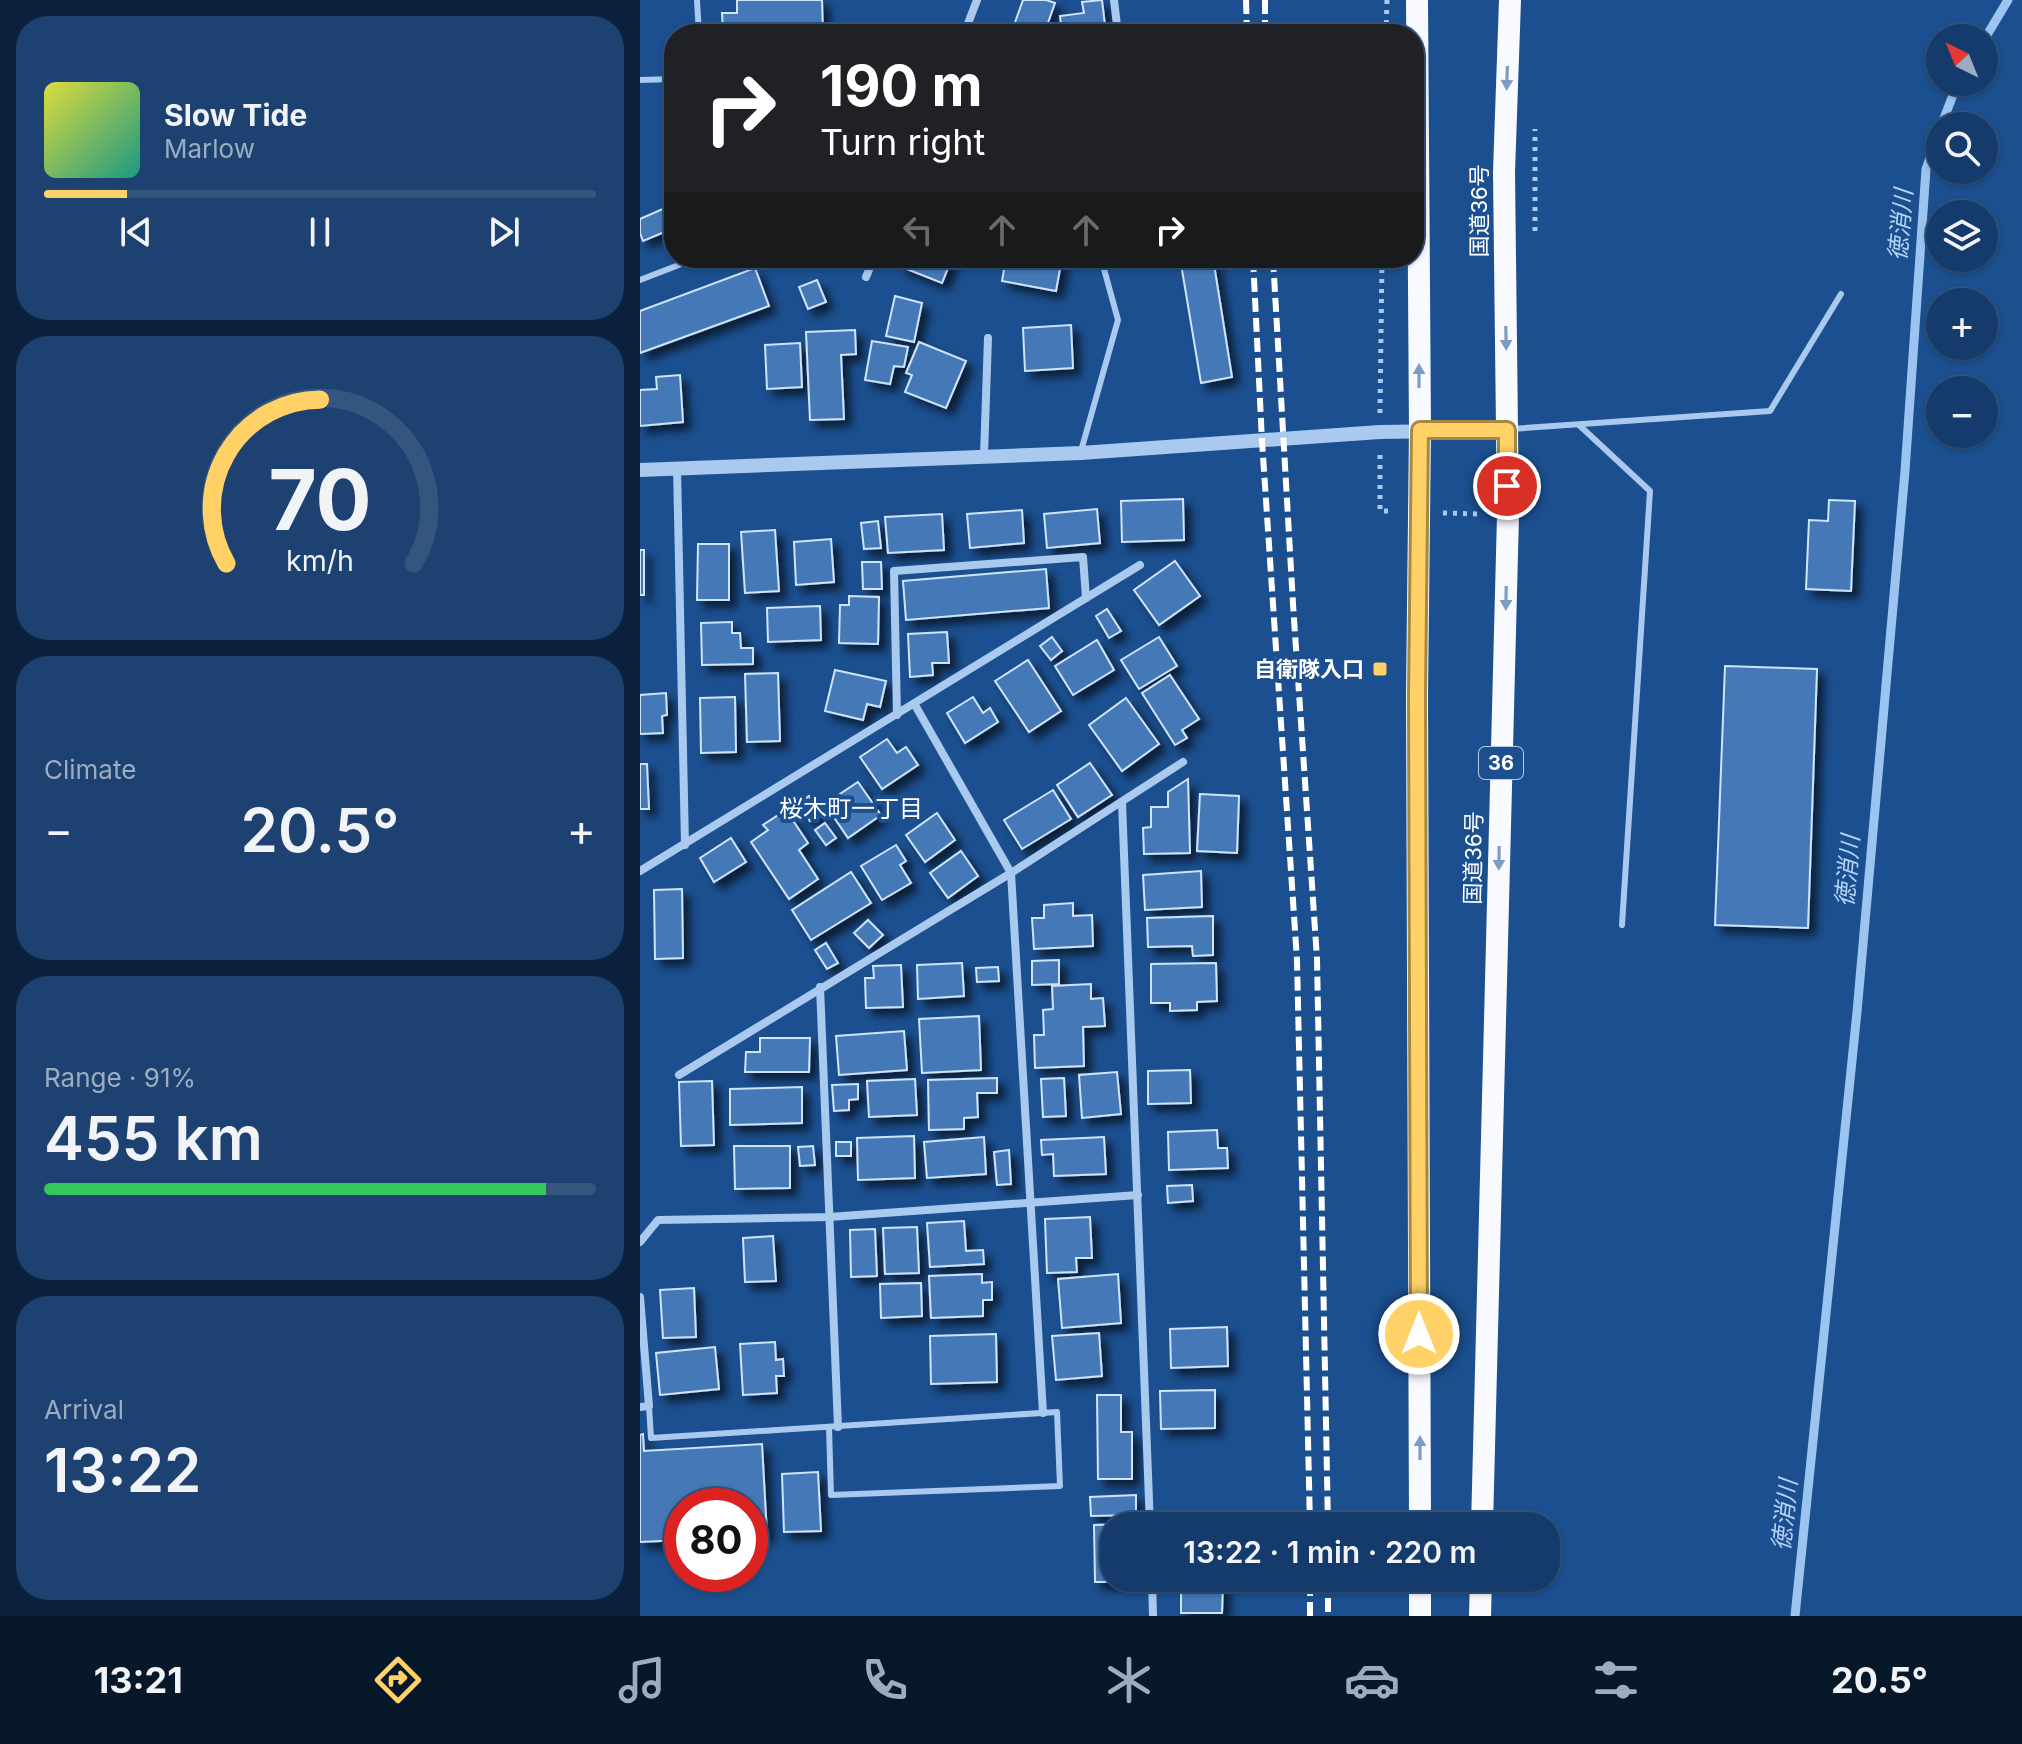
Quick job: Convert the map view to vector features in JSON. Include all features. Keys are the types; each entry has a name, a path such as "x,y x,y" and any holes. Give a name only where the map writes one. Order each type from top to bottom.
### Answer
{"highway":[{"path":"1417,0 1417,24"},
{"name":"国道36号","path":"1482,1512 1508,515 1504,172 1510,0"},
{"path":"1419,268 1420,1512"},
{"path":"1420,1592 1420,1616"},
{"path":"1480,1616 1481,1592"}],"street":[{"path":"968,24 977,0"},
{"path":"1114,0 1117,24"},
{"path":"866,277 870,268"},
{"path":"984,455 988,338"},
{"path":"640,470 1081,453 1420,430 1507,430"},
{"path":"677,468 685,845"},
{"path":"897,715 894,571 1083,557 1086,598"},
{"path":"640,871 1140,565"},
{"path":"915,705 1011,873 1043,1413"},
{"path":"679,1075 1011,873 1183,762"},
{"path":"1122,802 1149,1512"},
{"path":"820,987 833,1427"},
{"path":"640,1242 658,1220 829,1217 1138,1195"},
{"path":"640,1297 644,1407"},
{"path":"1152,1592 1153,1616"}],"lane":[{"path":"697,0 698,24"},
{"path":"640,80 664,79"},
{"path":"640,280 671,268"},
{"path":"1081,453 1118,320 1104,268"},
{"path":"1507,430 1770,411 1841,294"},
{"path":"1579,425 1650,491 1622,925"},
{"path":"644,1407 651,1438 1057,1412 1060,1486 831,1495 833,1427"}],"path":[{"path":"1386,24 1387,0"}],"building":[{"path":"737,0 822,0 823,24 723,24 722,13 737,13"},
{"path":"1023,0 1055,3 1048,24 1014,24"},
{"path":"1102,0 1105,24 1061,24 1060,16 1084,13 1082,2"},
{"path":"664,208 664,232 643,241 640,219"},
{"path":"755,268 769,306 640,353 640,311"},
{"path":"904,268 948,268 942,283"},
{"path":"1004,268 1060,268 1056,291 1002,281"},
{"path":"1182,268 1215,268 1232,377 1201,383"},
{"path":"817,280 826,302 808,309 799,287"},
{"path":"895,296 922,303 914,342 886,336"},
{"path":"1071,325 1073,368 1025,371 1023,328"},
{"path":"855,330 856,354 841,355 844,419 810,420 806,332"},
{"path":"872,341 908,347 904,367 894,366 890,384 865,380"},
{"path":"919,342 966,361 946,408 905,392 912,375 906,373"},
{"path":"800,343 802,387 767,389 765,345"},
{"path":"680,375 683,422 640,426 640,390 657,389 656,377"},
{"path":"1183,499 1184,540 1122,542 1121,501"},
{"path":"1829,500 1855,501 1851,591 1806,589 1809,520 1828,521"},
{"path":"1097,509 1100,543 1047,548 1044,514"},
{"path":"1022,510 1024,543 970,548 967,514"},
{"path":"942,514 944,550 888,553 885,517"},
{"path":"878,521 881,548 864,549 861,523"},
{"path":"775,530 779,591 745,593 741,532"},
{"path":"831,539 834,582 796,585 794,542"},
{"path":"698,544 729,544 729,600 697,600"},
{"path":"640,550 644,550 644,595 640,595"},
{"path":"1175,561 1200,596 1159,625 1134,590"},
{"path":"862,562 881,562 882,589 863,589"},
{"path":"1046,569 1049,608 906,620 903,581"},
{"path":"849,596 879,597 878,644 839,643 840,605 849,605"},
{"path":"820,606 821,640 768,642 767,608"},
{"path":"1107,609 1121,631 1109,638 1096,616"},
{"path":"732,622 732,633 740,633 741,648 753,648 753,664 702,665 701,623"},
{"path":"947,632 949,663 932,663 933,675 910,677 908,634"},
{"path":"1052,637 1062,651 1051,660 1040,646"},
{"path":"1159,637 1177,666 1139,689 1121,660"},
{"path":"1097,640 1114,670 1073,695 1055,666"},
{"path":"1028,660 1061,711 1029,732 995,681"},
{"path":"1725,666 1817,669 1808,928 1715,925"},
{"path":"835,670 886,681 880,707 867,704 863,720 825,711"},
{"path":"778,673 780,741 747,742 745,674"},
{"path":"1170,675 1199,719 1182,730 1187,738 1175,745 1142,693"},
{"path":"666,693 667,715 662,716 663,733 640,734 640,695"},
{"path":"735,697 736,752 701,753 700,698"},
{"path":"973,697 983,713 990,708 998,722 965,743 947,713"},
{"path":"1126,698 1159,744 1122,771 1089,725"},
{"path":"887,739 897,753 906,747 918,765 882,789 860,757"},
{"path":"1090,763 1112,795 1078,817 1057,785"},
{"path":"640,764 647,764 649,809 640,809"},
{"path":"1188,779 1190,853 1144,854 1143,828 1151,827 1151,807 1168,807 1168,792"},
{"path":"858,782 881,815 848,838 825,804"},
{"path":"1053,790 1071,819 1022,849 1004,820"},
{"path":"1200,794 1239,796 1237,853 1197,851"},
{"path":"809,796 821,813 810,821 798,804"},
{"path":"786,810 808,843 799,850 818,879 789,899 751,842 768,830 763,825"},
{"path":"937,813 955,840 925,862 906,835"},
{"path":"825,823 836,838 826,845 815,830"},
{"path":"731,838 746,862 714,882 700,858"},
{"path":"896,845 906,861 900,865 911,883 882,900 861,866"},
{"path":"961,851 978,876 948,898 930,873"},
{"path":"1201,871 1202,907 1145,910 1143,875"},
{"path":"851,872 871,903 811,940 792,910"},
{"path":"682,889 683,958 655,959 654,890"},
{"path":"1073,903 1073,916 1092,915 1093,946 1034,949 1032,918 1044,918 1044,905"},
{"path":"1213,916 1213,955 1193,956 1192,946 1148,947 1147,918"},
{"path":"868,920 883,935 869,948 854,933"},
{"path":"826,943 838,963 827,969 815,950"},
{"path":"1059,960 1059,984 1032,985 1032,961"},
{"path":"962,963 964,996 918,999 917,965"},
{"path":"1216,963 1217,1001 1197,1002 1197,1010 1170,1011 1170,1003 1151,1003 1151,964"},
{"path":"901,965 903,1007 866,1008 865,978 874,978 873,966"},
{"path":"998,967 999,981 977,982 976,968"},
{"path":"1091,984 1091,999 1103,998 1105,1026 1083,1027 1084,1066 1035,1068 1034,1035 1044,1035 1043,1010 1053,1009 1052,986"},
{"path":"979,1016 981,1070 922,1073 919,1019"},
{"path":"904,1031 907,1070 839,1075 836,1036"},
{"path":"760,1038 810,1038 809,1072 745,1072 746,1052 760,1052"},
{"path":"1190,1070 1191,1103 1148,1104 1148,1071"},
{"path":"1117,1072 1121,1114 1082,1118 1079,1075"},
{"path":"997,1078 997,1093 977,1093 978,1117 964,1118 964,1129 929,1130 928,1080"},
{"path":"1064,1078 1066,1116 1043,1117 1041,1079"},
{"path":"915,1079 917,1115 869,1117 867,1081"},
{"path":"712,1081 714,1145 681,1146 679,1082"},
{"path":"858,1084 858,1099 849,1100 849,1110 834,1111 832,1085"},
{"path":"802,1087 802,1123 730,1125 730,1089"},
{"path":"1217,1130 1218,1148 1227,1148 1228,1168 1169,1170 1168,1132"},
{"path":"914,1136 915,1178 858,1180 857,1138"},
{"path":"984,1137 986,1174 927,1178 924,1142"},
{"path":"1104,1137 1106,1174 1054,1176 1053,1154 1042,1155 1041,1140"},
{"path":"836,1142 851,1142 851,1156 836,1156"},
{"path":"734,1146 790,1146 790,1188 735,1189"},
{"path":"813,1146 815,1165 800,1166 798,1147"},
{"path":"1009,1150 1011,1184 997,1185 994,1152"},
{"path":"1192,1185 1193,1201 1168,1203 1167,1186"},
{"path":"1090,1217 1092,1258 1076,1258 1077,1272 1047,1273 1045,1219"},
{"path":"964,1221 966,1251 983,1250 984,1264 930,1267 927,1223"},
{"path":"917,1227 919,1273 885,1274 883,1228"},
{"path":"875,1229 877,1276 851,1277 850,1230"},
{"path":"773,1236 776,1281 745,1282 743,1238"},
{"path":"982,1274 982,1283 992,1282 992,1300 983,1300 983,1316 931,1318 929,1276"},
{"path":"1118,1274 1121,1323 1062,1328 1058,1279"},
{"path":"921,1283 922,1316 881,1318 880,1284"},
{"path":"694,1288 696,1337 663,1338 660,1290"},
{"path":"1227,1327 1228,1366 1171,1368 1170,1329"},
{"path":"1099,1333 1102,1376 1056,1380 1052,1336"},
{"path":"996,1334 997,1382 931,1384 930,1336"},
{"path":"775,1342 776,1360 783,1359 784,1376 776,1376 777,1393 743,1395 740,1344"},
{"path":"715,1347 719,1389 660,1395 656,1353"},
{"path":"1215,1390 1215,1428 1161,1429 1160,1391"},
{"path":"1097,1395 1121,1395 1121,1432 1132,1432 1132,1479 1098,1479"},
{"path":"643,1434 644,1451 762,1444 764,1488 664,1488 664,1541 640,1542 640,1435"},
{"path":"818,1472 821,1531 784,1532 782,1474"},
{"path":"1136,1495 1136,1512 1100,1512 1100,1516 1091,1516 1090,1497"},
{"path":"1094,1525 1100,1525 1100,1582 1095,1582"},
{"path":"1181,1592 1223,1592 1222,1613 1181,1613"}],"waterway":[{"name":"徳消川","path":"1994,24 2008,0"},
{"name":"徳消川","path":"1946,112 1953,96"},
{"name":"徳消川","path":"1795,1616 1857,1012 1905,471 1926,169"}],"railway":[{"path":"1246,0 1247,24"},
{"path":"1265,0 1265,24"},
{"path":"1253,268 1297,960 1310,1512"},
{"path":"1274,268 1317,959 1328,1512"},
{"path":"1310,1592 1310,1616"},
{"path":"1328,1592 1328,1616"}],"place":[{"name":"自衛隊入口","path":"1380,669"}],"district":[{"name":"桜木町一丁目","path":"851,809"}],"route":[{"path":"1419,1334 1417,695 1420,430 1507,430 1507,486"}]}
